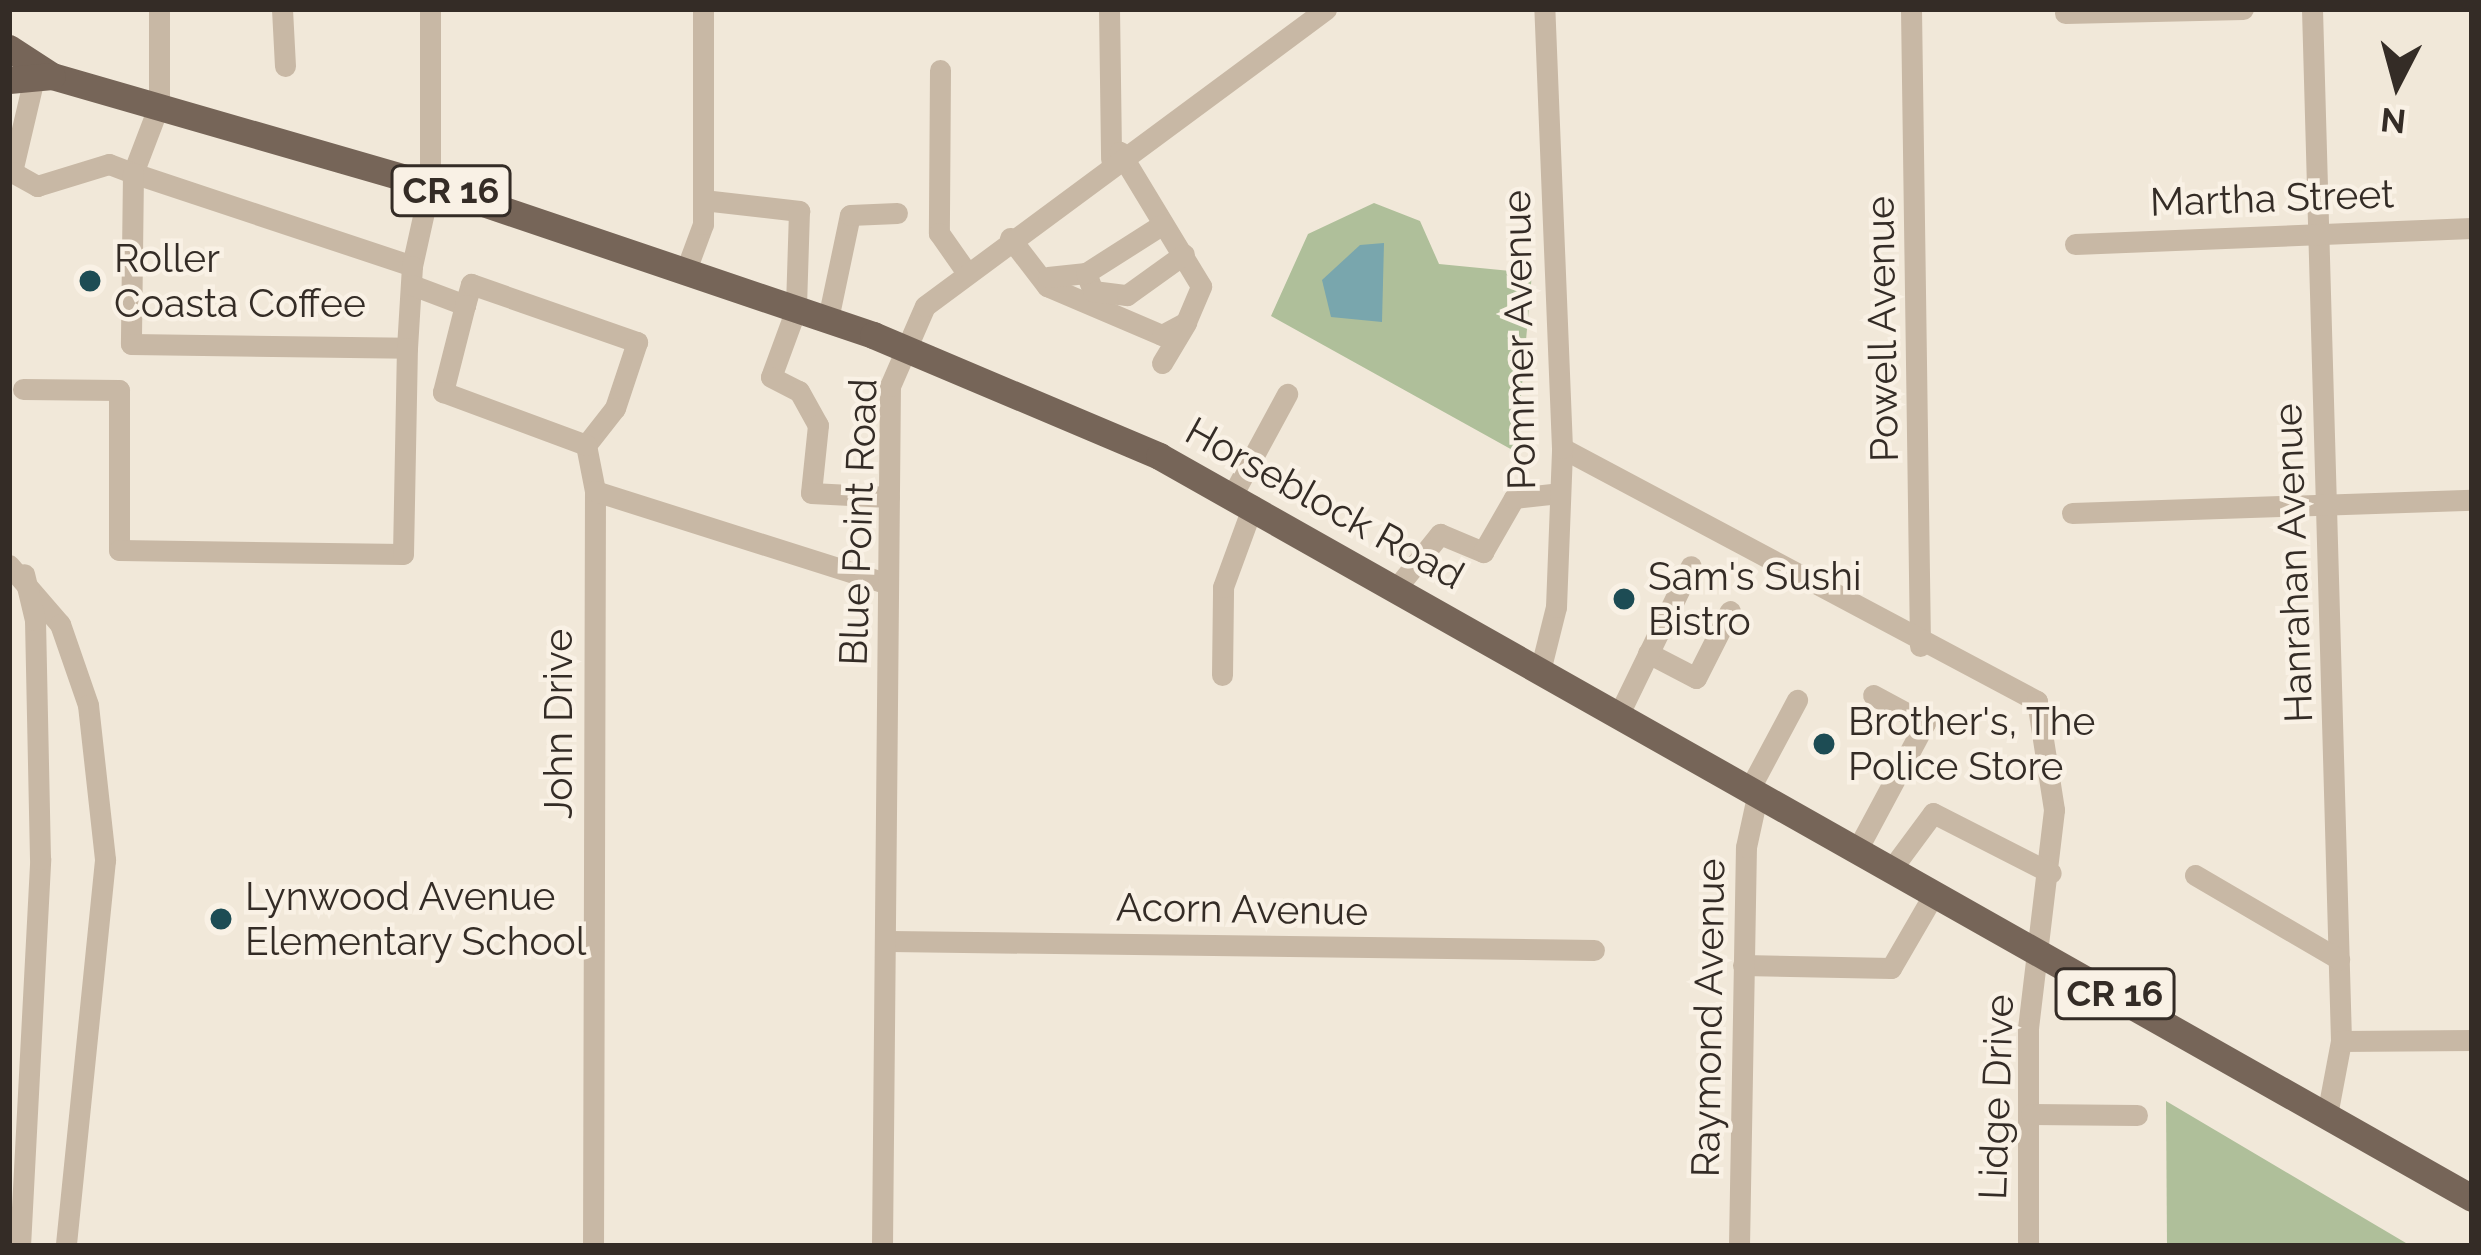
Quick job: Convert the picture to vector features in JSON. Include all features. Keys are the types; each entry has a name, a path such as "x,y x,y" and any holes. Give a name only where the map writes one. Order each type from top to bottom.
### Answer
{"main road":[{"name":"Horseblock Road","path":"9,48 32,78 159,105 430,184 905,347 1243,499 2472,1198"}],"street":[{"path":"159,9 159,105 134,172 131,344 407,348"},
{"path":"282,9 284,66"},
{"path":"23,389 119,389 119,550 403,554 412,275 430,184 430,9"},
{"path":"686,270 703,200 703,9"},
{"path":"1109,9 1115,155 1201,286 1162,363"},
{"name":"Blue Point Road","path":"882,1246 890,941 890,386 925,306 1115,155 1326,9"},
{"name":"Pommer Avenue","path":"1540,667 1556,607 1562,448 1544,9"},
{"name":"Powell Avenue","path":"1911,9 1920,646"},
{"path":"2065,13 2243,9"},
{"name":"Hanrahan Avenue","path":"2312,9 2341,1041 2326,1115"},
{"path":"940,70 939,233 967,272"},
{"path":"32,78 12,172 37,186 109,164 412,275 465,305"},
{"path":"703,200 799,212 796,309 771,377 799,391 818,425 811,494 889,497"},
{"path":"828,319 850,215 897,213"},
{"path":"1048,277 1086,273 1163,224"},
{"name":"Martha Street","path":"2075,244 2319,230 2472,228"},
{"path":"1010,238 1048,277"},
{"path":"1086,273 1093,291 1127,295 1184,254"},
{"path":"1048,277 1046,286 1162,335 1186,322"},
{"path":"471,284 637,342 614,408 586,445 443,392 471,284"},
{"path":"1222,675 1223,587 1243,499 1287,394"},
{"name":"John Drive","path":"586,445 595,490 593,1246"},
{"path":"1562,448 1920,646"},
{"path":"595,490 888,584"},
{"path":"1398,586 1440,534 1483,552 1514,498 1559,493"},
{"path":"2072,513 2472,500"},
{"path":"16,566 35,620 40,860 20,1246"},
{"path":"16,566 61,624 88,705 104,860 66,1246"},
{"path":"1620,712 1691,566"},
{"path":"1648,653 1696,678 1730,611"},
{"name":"Lidge Drive","path":"1920,646 2037,701 2053,767 2051,873 2038,951 2028,1246"},
{"path":"1858,848 1925,723 1873,695"},
{"path":"1754,790 1797,700"},
{"name":"Raymond Avenue","path":"1739,1246 1743,965 1754,790"},
{"path":"1893,867 1933,813 2051,873"},
{"path":"2194,875 2339,959"},
{"path":"1743,965 1891,968 1935,892"},
{"name":"Acorn Avenue","path":"890,941 1594,950"},
{"path":"2341,1041 2472,1040"},
{"path":"2031,1114 2137,1115"}],"green space":[{"path":"1374,203 1420,221 1439,264 1532,273 1516,452 1271,316 1308,234"},
{"path":"2166,1101 2411,1246 2167,1246"}],"water":[{"path":"1384,243 1382,322 1331,317 1322,280 1360,245"}],"place":[{"name":"Roller Coasta Coffee","path":"90,281"},
{"name":"Sam's Sushi Bistro","path":"1624,599"},
{"name":"Brother's, The Police Store","path":"1824,744"},
{"name":"Lynwood Avenue Elementary School","path":"221,919"}]}
